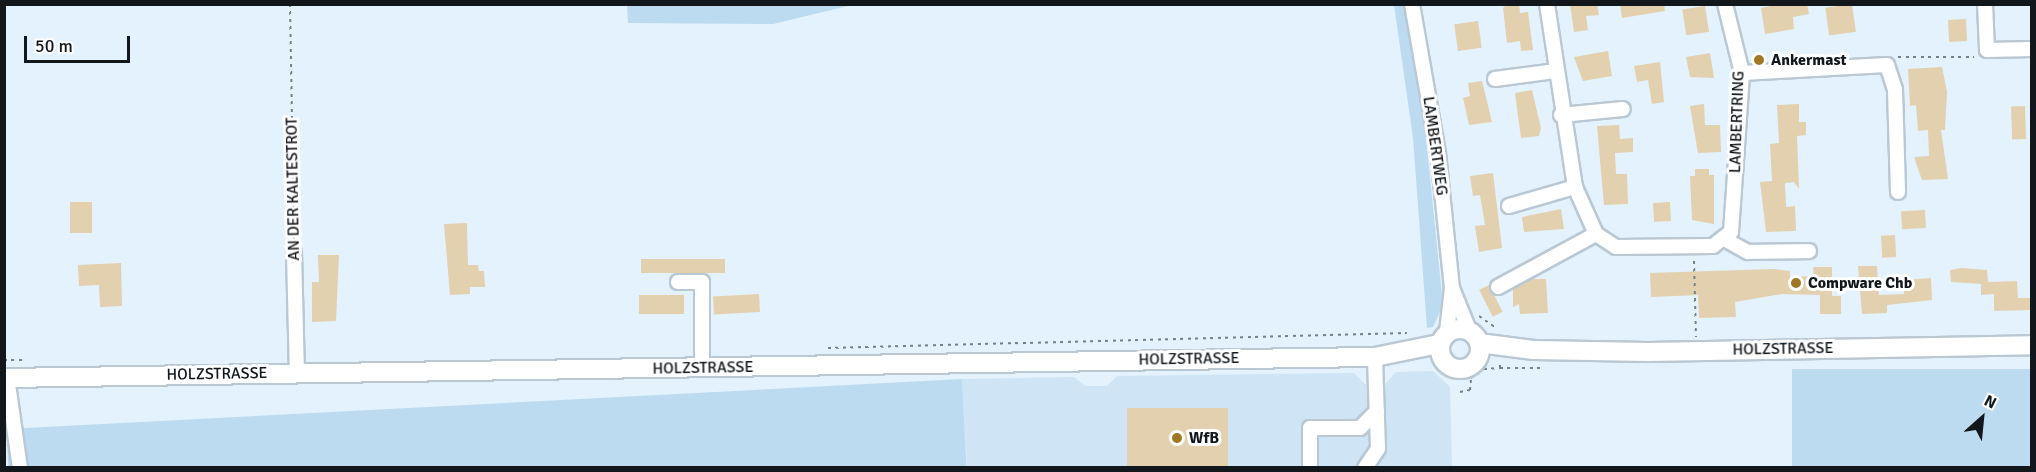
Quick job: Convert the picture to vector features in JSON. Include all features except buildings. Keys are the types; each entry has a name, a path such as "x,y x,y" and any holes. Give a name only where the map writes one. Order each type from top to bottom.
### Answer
{"main road":[{"name":"HOLZSTRASSE","path":"6,377 1375,357 1402,355 1443,346 1475,344 1534,350 1697,351 2031,345"},
{"name":"HOLZSTRASSE","path":"1443,346 1461,370 1475,344"}],"street":[{"name":"LAMBERTWEG","path":"1412,4 1438,153 1452,288 1443,346"},
{"path":"1546,4 1561,115 1575,187 1596,234 1616,247 1693,246 1726,240 1748,252 1809,251"},
{"name":"LAMBERTRING","path":"1725,4 1742,73 1733,221 1726,240"},
{"path":"1984,4 1987,50 2031,49"},
{"path":"1742,73 1887,65 1895,90 1898,192"},
{"path":"1494,79 1556,71"},
{"path":"1561,115 1623,109"},
{"path":"1509,206 1575,187"},
{"path":"1498,288 1596,234"},
{"name":"AN DER KALTESTROT","path":"294,253 297,373"},
{"path":"678,282 709,282 702,368"},
{"name":"LAMBERTWEG","path":"1452,288 1475,344"},
{"path":"1365,468 1378,449 1375,357"},
{"path":"6,377 20,468"},
{"path":"1310,468 1310,428 1360,428 1377,411"}],"path":[{"name":"AN DER KALTESTROT","path":"290,4 294,253"},
{"path":"1887,65 1897,57 1975,57 1987,50"},
{"path":"1693,246 1697,351"}],"shaded area":[{"path":"627,4 852,5 773,24 628,23"},
{"path":"1394,5 1406,5 1426,137 1443,305 1433,327 1427,328 1413,138"},
{"path":"1792,369 2031,369 2031,467 1792,467"},
{"path":"1433,371 1450,387 1452,467 967,467 962,379 1074,377 1085,386 1107,386 1117,376 1354,373 1365,384 1376,384 1386,383 1396,372"},
{"path":"962,379 967,467 8,468 6,429"}],"place":[{"name":"Ankermast","path":"1759,60"},
{"name":"Compware Chb","path":"1796,283"},
{"name":"WfB","path":"1177,438"}]}
